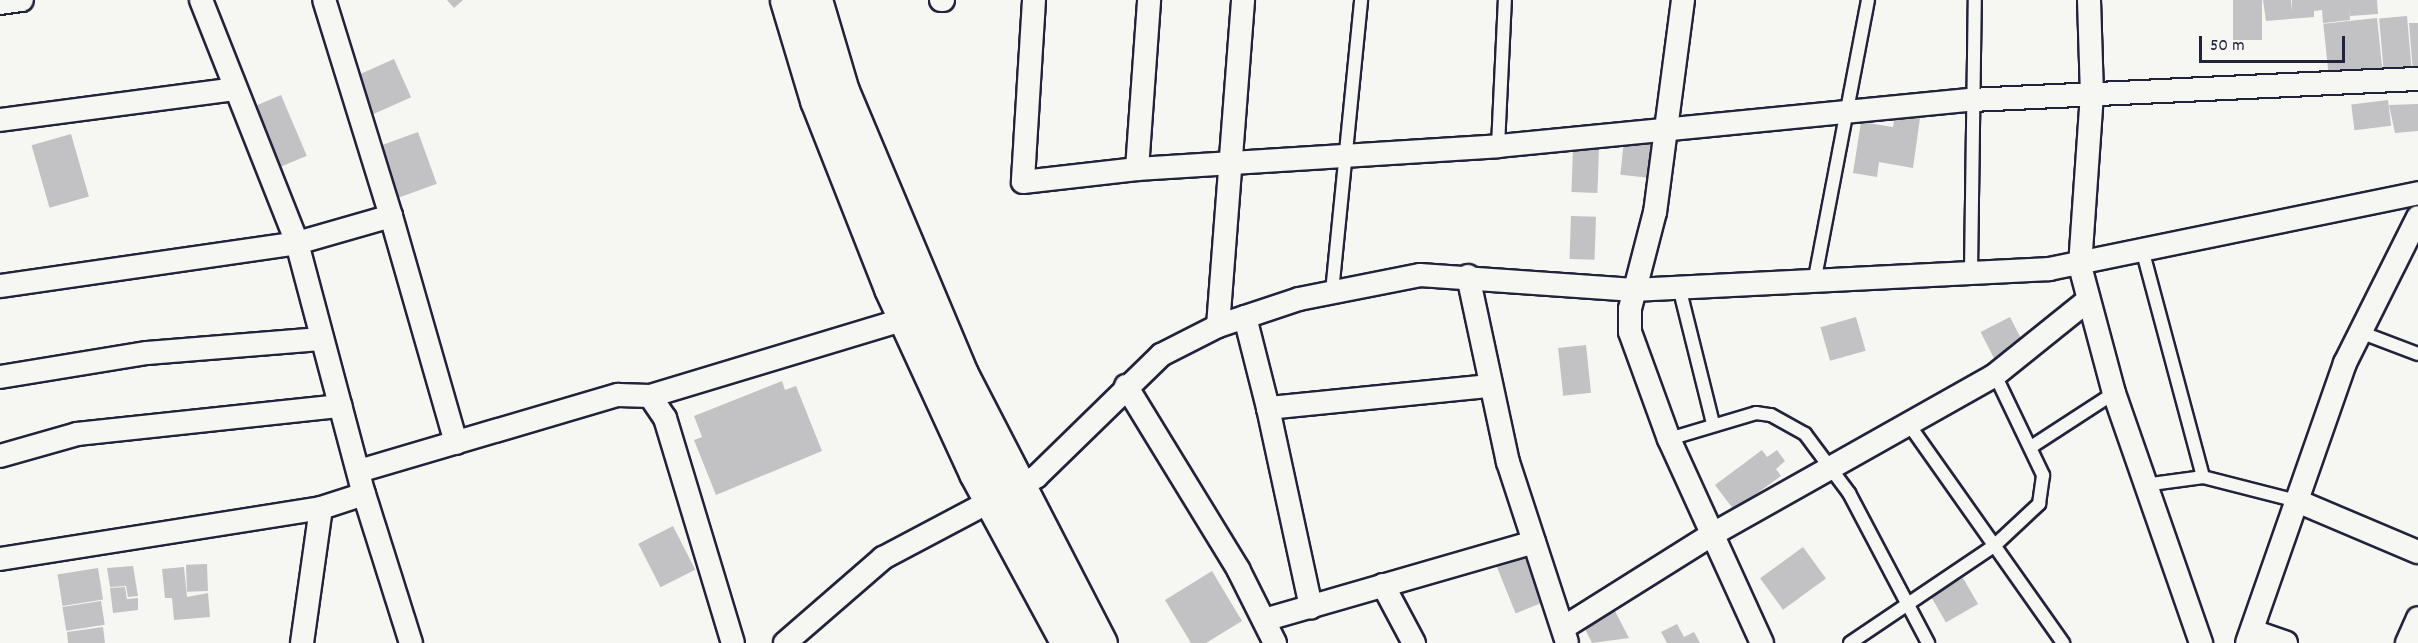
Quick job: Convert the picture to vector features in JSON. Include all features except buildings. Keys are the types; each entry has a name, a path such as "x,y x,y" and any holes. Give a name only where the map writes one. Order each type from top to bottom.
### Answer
{"street":[{"path":"0,3 22,0"},
{"path":"201,0 297,243 320,339 364,494 411,643"},
{"path":"324,0 391,216 456,443"},
{"path":"787,0 818,100 905,319 1004,494 1100,643"},
{"path":"815,0 842,91 1004,494 1068,643"},
{"path":"1034,0 1023,182 1137,169 1234,166 1498,146 1666,127 1847,114 1971,100 2418,80"},
{"path":"1137,169 1149,0"},
{"path":"1218,326 1234,166 1243,0"},
{"path":"1683,0 1652,222 1634,290 1630,332 1669,439 1713,534 1756,641"},
{"path":"2089,0 2092,94 2080,266 2087,302 2114,393 2201,643"},
{"path":"0,120 235,89"},
{"path":"785,643 883,558 1004,494 1065,453 1126,386 1161,355 1218,326 1332,292 1420,275 1468,276 1634,290 1814,284 1971,271 2080,266 2142,249 2418,193"},
{"path":"0,286 297,243 391,216"},
{"path":"2286,643 2249,637 2360,332 2418,217"},
{"path":"1468,276 1489,386 1534,542 1565,636 1713,534 1832,466 1910,426 1995,375 2087,302"},
{"path":"1245,317 1268,408 1311,607"},
{"path":"359,471 618,395 650,396 905,319"},
{"path":"0,378 147,353 320,339"},
{"path":"1126,386 1264,620 1275,643"},
{"path":"1268,408 1489,386"},
{"path":"650,396 666,418 733,643"},
{"path":"0,456 77,434 340,406"},
{"path":"0,559 321,508 364,494"},
{"path":"2297,501 2418,552"},
{"path":"302,643 321,508"},
{"path":"1264,620 1534,542"},
{"path":"1383,585 1414,643"},
{"path":"2407,643 2418,618"}],"lane":[{"path":"1332,292 1343,158 1361,0"},
{"path":"1498,146 1505,0"},
{"path":"1814,284 1868,0"},
{"path":"1971,271 1971,100 1975,0"},
{"path":"2142,249 2203,477"},
{"path":"1679,287 1713,423"},
{"path":"2360,332 2418,354"},
{"path":"1850,643 1994,546 2042,498 2043,475 1995,375"},
{"path":"2031,447 2114,393"},
{"path":"1669,439 1713,423 1771,415 1805,434 1832,466 1928,643"},
{"path":"1910,426 2063,643"},
{"path":"2145,485 2203,477 2297,501"}]}
